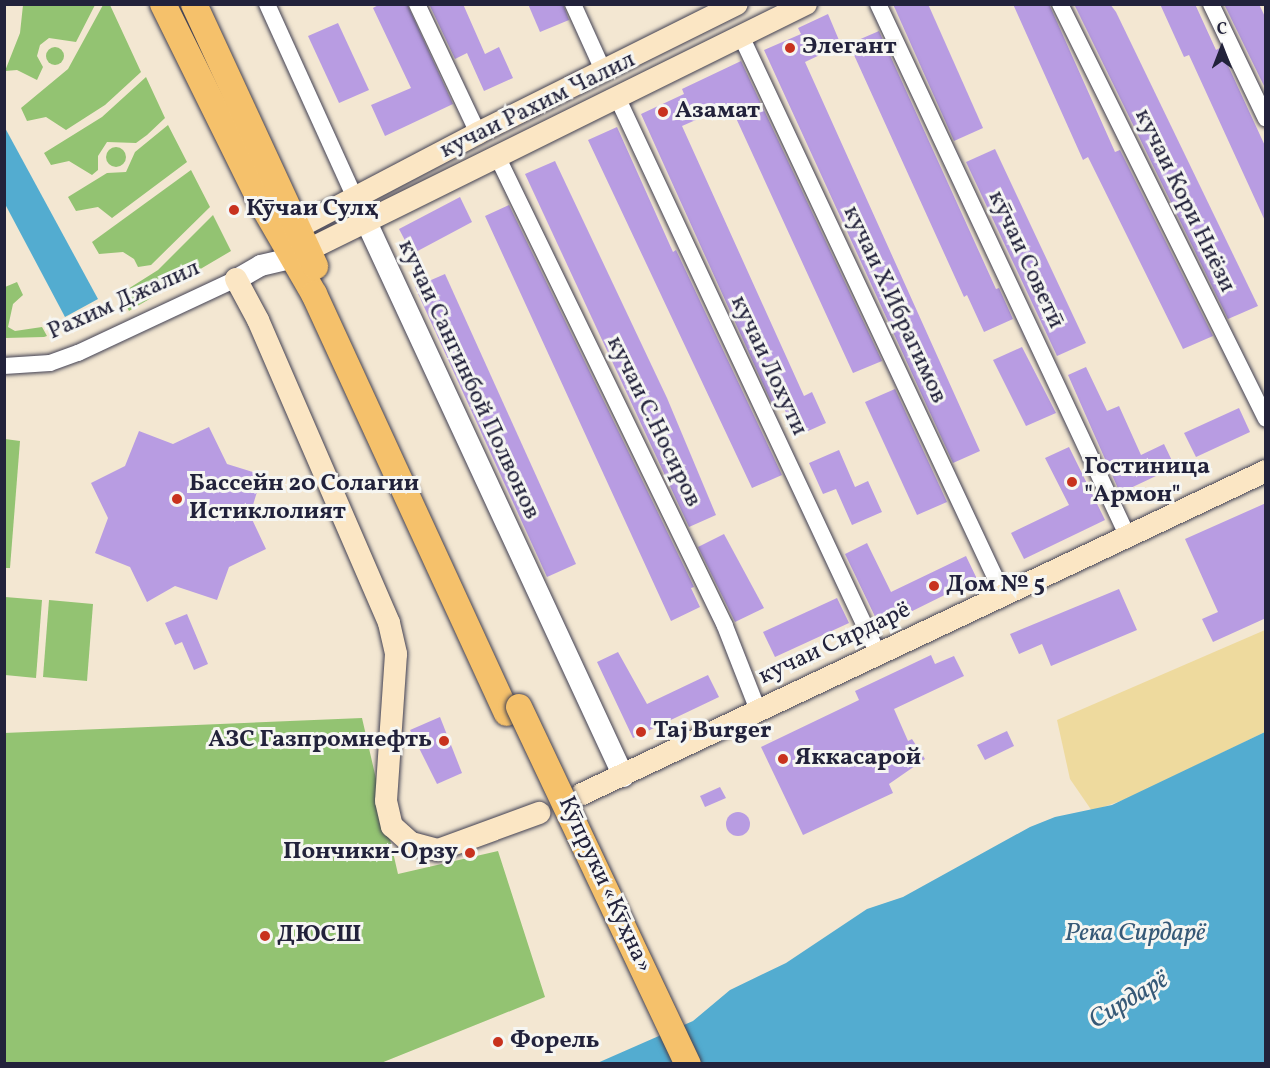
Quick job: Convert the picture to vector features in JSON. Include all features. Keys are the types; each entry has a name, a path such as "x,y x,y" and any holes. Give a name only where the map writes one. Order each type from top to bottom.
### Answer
{"main road":[{"path":"163,4 296,242"},
{"path":"194,4 296,242 314,294 513,710"},
{"name":"кучаи Рахим Чалил","path":"296,242 366,220 498,158 806,4"},
{"name":"кучаи Рахим Чалил","path":"296,242 322,213 356,198 478,133 730,6"},
{"path":"236,279 258,320 389,623 396,654 386,801 392,826 411,843 438,850 539,813"},
{"name":"кучаи Сирдарё","path":"582,794 1266,471"},
{"name":"Кӯпруки «Кӯҳна»","path":"513,710 672,1064"},
{"name":"Кӯпруки «Кӯҳна»","path":"513,710 688,1064"}],"street":[{"name":"кучаи Сангинбой Полвонов","path":"267,4 623,776"},
{"path":"417,4 478,133"},
{"path":"573,4 603,70"},
{"name":"кӯчаи Советӣ","path":"878,4 1128,537"},
{"name":"кучаи Кори Ниёзи","path":"1060,4 1266,419"},
{"path":"1211,4 1266,119"},
{"name":"кучаи Х.Ибрагимов","path":"741,36 1003,594"},
{"name":"кучаи Лохути","path":"617,97 878,654"},
{"name":"кучаи С.Носиров","path":"498,158 725,626 758,710"},
{"name":"Рахим Джалил","path":"4,366 50,363 78,353 236,279 296,242"}],"green space":[{"path":"23,5 95,5 76,42 49,38 40,45 37,56 43,67 37,80 17,70 5,71 20,33"},
{"path":"103,5 110,5 141,72 105,105 66,130 46,117 27,121 21,108 68,69"},
{"path":"55,47 61,50 64,56 61,62 55,65 49,62 46,56 49,50"},
{"path":"146,77 165,118 147,135 136,143 107,142 98,156 98,170 92,175 69,161 51,165 44,153 102,117"},
{"path":"168,125 187,162 112,218 98,207 76,211 68,197 107,173 126,172 135,152"},
{"path":"116,147 123,150 126,157 123,164 116,167 109,164 106,157 109,150"},
{"path":"191,170 210,207 151,265 138,267 134,259 123,252 99,254 92,242"},
{"path":"213,215 231,251 129,311 120,294 158,270"},
{"path":"17,282 23,295 13,304 8,327 15,331 42,327 47,336 5,338 5,287"},
{"path":"5,439 20,441 10,568 4,568"},
{"path":"5,597 42,600 36,678 5,675"},
{"path":"49,600 93,604 87,681 43,677"},
{"name":"ДЮСШ","path":"362,718 398,874 498,851 545,997 381,1063 5,1063 4,733"}],"sand":[{"path":"1265,630 1265,732 1129,798 1092,811 1070,779 1057,720"}],"water":[{"path":"4,126 98,299 65,317 5,204"},
{"name":"Река Сирдарё","path":"1265,732 1265,1063 595,1064 693,1021 730,990 786,963 867,909 903,897 1030,827 1055,817 1112,805"}],"building":[{"path":"380,4 407,4 453,104 385,136 371,105 411,88 373,8"},
{"path":"429,4 463,4 485,54 499,47 513,78 484,91 467,53 455,59"},
{"path":"528,4 563,4 569,20 540,32"},
{"path":"893,4 928,4 983,128 954,141"},
{"path":"1013,4 1049,4 1115,152 1120,150 1213,336 1183,349 1088,157 1083,160"},
{"path":"1074,4 1110,4 1116,12 1258,306 1228,319"},
{"path":"1160,4 1195,4 1216,50 1220,48 1266,148 1266,223 1189,55 1184,57"},
{"path":"1224,4 1259,4 1266,19 1266,90"},
{"path":"828,14 841,45 805,62 980,451 953,463 764,50 801,34 798,28"},
{"path":"338,23 369,90 339,103 308,36"},
{"path":"879,31 996,289 999,288 1013,319 984,332 967,295 964,297 849,44"},
{"path":"741,61 882,361 853,373 730,105 682,126 804,396 812,392 826,423 797,436 780,400 772,404 641,114 684,94 682,89"},
{"path":"617,127 673,252 676,250 782,475 752,488 588,140"},
{"path":"995,149 1086,343 1057,356 966,162"},
{"path":"555,161 667,398 716,515 689,527 525,174"},
{"path":"460,197 472,222 412,254 399,229"},
{"path":"509,205 694,587 691,588 700,607 671,621 485,216"},
{"path":"445,274 576,564 547,577 415,287"},
{"path":"1022,347 1056,413 1026,426 993,360"},
{"path":"1086,367 1107,411 1119,406 1141,455 1164,444 1175,467 1120,493 1068,375"},
{"path":"895,389 947,502 917,515 865,402"},
{"path":"1239,408 1250,432 1196,457 1184,433"},
{"name":"Бассейн 20 Солагии Истиклолият","path":"209,427 227,464 262,475 250,515 266,549 229,567 217,600 175,586 147,602 130,567 95,553 108,518 91,483 125,466 139,431 173,444"},
{"name":"Гостиница \"Армон\"","path":"1069,447 1105,520 1024,559 1011,533 1069,505 1045,458"},
{"path":"839,450 855,487 868,481 882,512 852,525 836,489 823,494 809,463"},
{"path":"1266,503 1266,618 1213,642 1202,619 1218,612 1185,539"},
{"path":"724,534 764,608 735,622 698,547"},
{"name":"Дом № 5","path":"867,543 891,592 966,556 977,579 880,627 845,554"},
{"path":"1119,589 1137,630 1051,666 1042,644 1019,654 1010,634"},
{"path":"837,598 849,623 775,657 763,632"},
{"path":"187,614 208,664 194,670 182,642 175,645 165,623"},
{"path":"618,652 647,704 708,675 719,697 633,738 597,662"},
{"path":"931,655 935,664 954,656 964,676 894,709 908,741 912,739 925,759 889,784 893,793 803,835 761,747 859,700 855,691"},
{"path":"440,717 462,773 437,784 410,730"},
{"path":"1007,731 1014,746 985,760 977,745"},
{"path":"720,787 726,798 705,807 700,796"},
{"path":"738,812 746,816 750,824 746,832 738,836 730,832 726,824 730,816"}],"place":[{"name":"Элегант","path":"790,48"},
{"name":"Азамат","path":"663,112"},
{"name":"Кӯчаи Сулҳ","path":"234,210"},
{"name":"Гостиница \"Армон\"","path":"1072,482"},
{"name":"Бассейн 20 Солагии Истиклолият","path":"177,499"},
{"name":"Дом № 5","path":"934,586"},
{"name":"Taj Burger","path":"641,732"},
{"name":"АЗС Газпромнефть","path":"444,741"},
{"name":"Яккасарой","path":"783,759"},
{"name":"Пончики-Орзу","path":"470,853"},
{"name":"ДЮСШ","path":"265,936"},
{"name":"Форель","path":"498,1042"}],"water label":[{"name":"Сирдарё","path":"1129,1001"}]}
